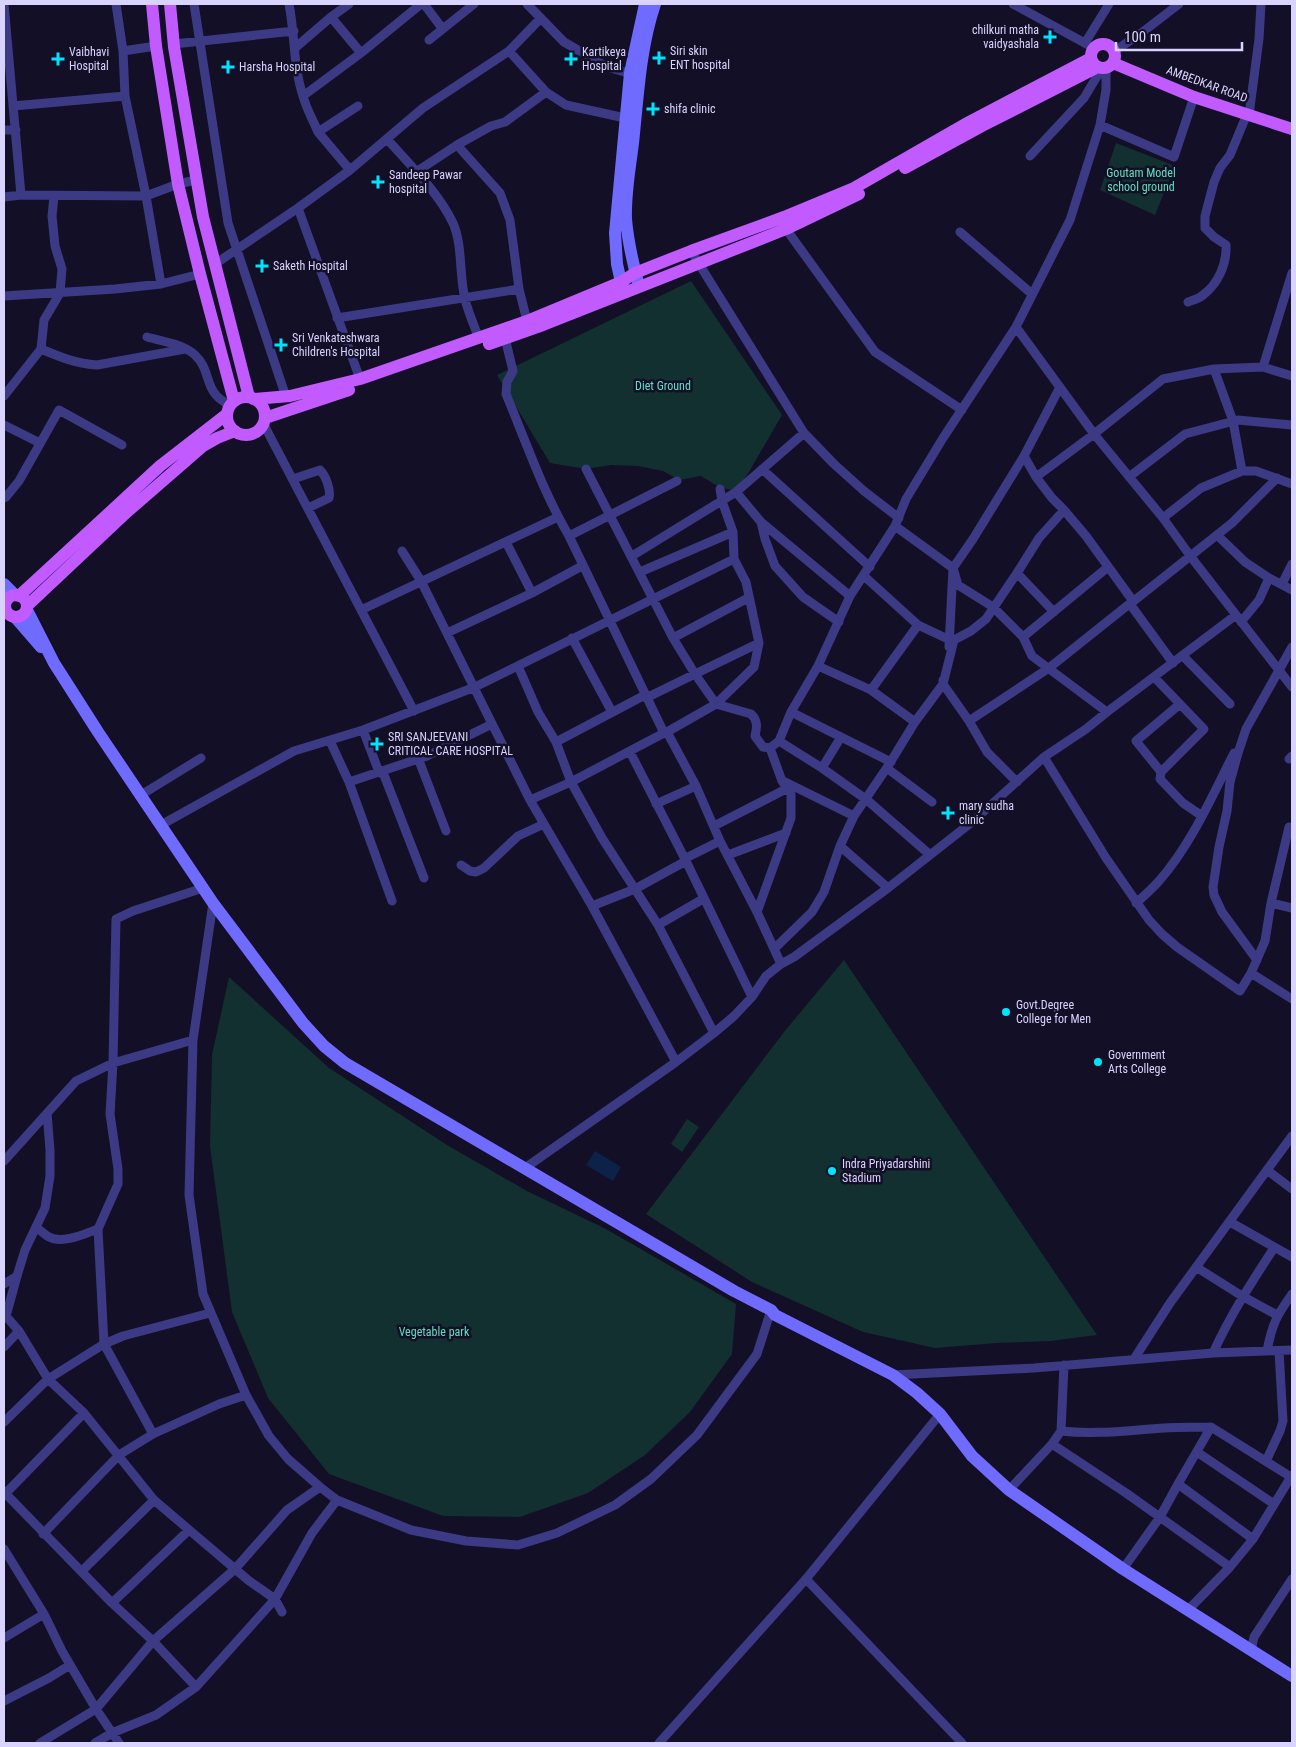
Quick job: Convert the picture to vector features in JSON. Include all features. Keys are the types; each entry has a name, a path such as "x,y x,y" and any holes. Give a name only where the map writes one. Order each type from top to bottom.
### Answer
{"main road":[{"path":"152,4 156,46 178,184 231,407 229,424 235,431 246,435 256,432 264,421 536,328 623,287 635,273 784,217 854,188 969,122 1100,58"},
{"path":"170,4 174,44 203,217 251,398 262,406 264,421"},
{"path":"639,286 630,251 626,210 635,75 644,4"},
{"path":"623,287 617,264 615,232 625,118 655,4"},
{"path":"9,599 160,466 242,398 286,396 313,392 360,380 623,287 639,286 698,263 786,228 857,195 1100,58"},
{"name":"AMBEDKAR ROAD","path":"1100,58 1194,97 1292,130"},
{"path":"10,619 22,616 27,608 127,512 189,458 210,442 235,431"},
{"path":"4,584 9,599 6,611 10,619 54,663"},
{"path":"9,599 25,599 27,608 54,663 213,903 304,1023 324,1046 345,1063 734,1291 771,1310 775,1315 893,1375 917,1392 940,1414 972,1456 1010,1490 1123,1569 1292,1676"}],"street":[{"path":"4,4 6,54 16,130 21,195"},
{"path":"116,4 123,52 124,96 146,196 161,284"},
{"path":"194,4 228,223 286,396"},
{"path":"288,4 294,31 302,96 318,132 350,170"},
{"path":"295,48 348,4"},
{"path":"302,96 362,53 422,4 442,28"},
{"path":"429,40 474,4"},
{"path":"527,4 564,42 607,67 635,75"},
{"path":"586,469 673,638 695,674 716,704 751,714 755,717 755,736 763,747 770,748 779,741 791,712 818,666 850,596 897,522 906,499 1016,326 1070,220 1100,125 1106,90 1100,58 1014,4"},
{"path":"1030,156 1084,98 1100,58 1109,4"},
{"path":"1100,58 1136,38 1179,4"},
{"path":"1188,302 1202,296 1215,284 1224,264 1226,246 1205,228 1205,216 1214,182 1220,168 1230,155 1248,114 1259,39 1261,4"},
{"path":"331,17 362,53"},
{"path":"214,264 298,208 350,170 423,108 509,51 541,18"},
{"path":"174,44 294,31"},
{"path":"123,52 156,46"},
{"path":"509,51 546,92 566,105 625,118"},
{"path":"416,172 457,145 491,126 505,122 546,92"},
{"path":"13,106 124,96"},
{"path":"1100,125 1174,156 1194,97"},
{"path":"318,132 358,106"},
{"path":"4,130 16,130"},
{"path":"387,139 436,197 453,224 461,261 465,298 479,339"},
{"path":"457,145 500,194 510,220 519,289 527,321"},
{"path":"4,197 21,195 146,196 178,184 196,180"},
{"path":"4,396 41,349 44,320 60,293 62,269 55,246 52,216 54,196"},
{"path":"298,208 360,380"},
{"path":"786,228 875,352 962,410"},
{"path":"960,232 1032,294"},
{"path":"691,251 804,433 834,464 897,522 953,568 958,585 993,607 1023,637 1032,656 1107,712"},
{"path":"1263,367 1292,272"},
{"path":"4,296 161,284 200,274"},
{"path":"337,318 519,289"},
{"path":"1016,326 1094,434 1163,518 1292,687"},
{"path":"147,337 185,349 195,355 203,366 213,394 231,407"},
{"path":"505,338 513,371 507,382 506,394 558,517 646,696 696,786 720,841 757,912 781,964"},
{"path":"41,349 84,365 97,365 185,349"},
{"path":"1036,477 1163,379 1214,369 1263,367 1292,376"},
{"path":"1214,369 1233,421 1242,472"},
{"path":"1017,782 987,752 969,721 943,684 950,640 953,568 1024,456 1060,387"},
{"path":"4,498 19,481 59,410 122,445"},
{"path":"1129,476 1185,434 1238,420 1292,425"},
{"path":"264,421 414,711"},
{"path":"4,426 40,443"},
{"path":"632,556 736,492 804,433"},
{"path":"1024,456 1036,477 1108,567 1172,663"},
{"path":"762,469 870,567"},
{"path":"293,479 320,470 323,474 330,493 329,498 308,508"},
{"path":"1163,518 1201,488 1242,472 1256,471 1292,484"},
{"path":"969,721 1049,668 1191,557 1232,522 1277,478"},
{"path":"569,536 677,481"},
{"path":"530,800 572,782 666,733 716,704 754,667 759,643 746,582 734,559 733,532 722,501 720,489"},
{"path":"736,492 762,522 850,596"},
{"path":"774,949 812,912 824,892 840,846 854,816 867,800 915,722 943,684 954,640 971,631 986,619 1039,538 1064,510"},
{"path":"361,610 558,517"},
{"path":"762,522 765,539 775,566 803,597 839,622"},
{"path":"640,572 733,532"},
{"path":"1217,535 1245,562 1292,590"},
{"path":"506,542 532,593"},
{"path":"402,551 422,581 530,800 592,906 676,1062"},
{"path":"161,825 294,751 363,730 475,687 734,559"},
{"path":"1282,584 1292,564"},
{"path":"447,633 532,593 582,566"},
{"path":"1023,637 1108,567"},
{"path":"1017,573 1054,612"},
{"path":"864,576 918,625 950,640"},
{"path":"526,1168 714,1033 752,997 766,976 888,888 972,822 1044,757 1086,729 1172,663 1239,618 1259,600 1269,578"},
{"path":"673,638 748,598"},
{"path":"871,690 918,625"},
{"path":"572,638 612,712"},
{"path":"556,742 612,712 759,643"},
{"path":"1136,903 1159,882 1173,864 1202,816 1246,729 1292,647"},
{"path":"1184,656 1230,704"},
{"path":"518,666 538,712 556,742 572,782 602,838 658,925 714,1033"},
{"path":"818,666 871,690 915,722"},
{"path":"1154,677 1204,729 1161,772 1160,778 1183,803 1202,816"},
{"path":"1161,772 1136,740 1180,704"},
{"path":"791,712 890,764"},
{"path":"349,782 427,756 492,724"},
{"path":"1246,729 1230,782 1227,811 1213,887 1214,895 1222,912 1257,960"},
{"path":"363,730 379,772 384,775 424,878"},
{"path":"822,768 841,737"},
{"path":"330,741 349,782 392,901"},
{"path":"779,741 822,768 867,800 929,854"},
{"path":"757,912 791,818 791,794 770,748"},
{"path":"630,752 686,861 752,997"},
{"path":"1044,757 1136,903 1162,934 1177,947 1240,991 1251,973 1265,941 1270,903 1291,826"},
{"path":"141,794 201,758"},
{"path":"418,758 446,831"},
{"path":"890,764 888,769 932,802"},
{"path":"785,784 854,816"},
{"path":"714,826 785,784"},
{"path":"656,804 696,786"},
{"path":"461,865 470,871 476,872 484,868 518,836 544,824"},
{"path":"728,855 786,833"},
{"path":"592,906 635,889 686,861 688,857 720,841"},
{"path":"840,846 888,888"},
{"path":"153,1434 104,1344 98,1229 118,1184 118,1169 110,1114 116,919 133,911 203,888"},
{"path":"658,925 703,899"},
{"path":"213,903 193,1040 189,1195 203,1294 246,1395 269,1436 288,1459 337,1500 411,1530 466,1542 518,1545 563,1531 615,1505 652,1479 696,1435 757,1354 771,1310"},
{"path":"1270,903 1292,907"},
{"path":"1251,973 1292,999"},
{"path":"4,1161 76,1081 113,1064 193,1040"},
{"path":"47,1113 50,1176 46,1208 25,1250 5,1315 19,1332 48,1379 84,1413 154,1500 235,1569 275,1599 282,1612"},
{"path":"1134,1359 1196,1267 1292,1136"},
{"path":"1267,1170 1292,1189"},
{"path":"1230,1222 1292,1257"},
{"path":"36,1227 49,1237 58,1239 98,1229"},
{"path":"1213,1353 1242,1296 1274,1248"},
{"path":"1196,1267 1277,1315"},
{"path":"4,1284 17,1276"},
{"path":"1266,1351 1271,1328 1277,1315 1292,1294"},
{"path":"4,1422 48,1379 104,1344 123,1336 210,1313"},
{"path":"4,1347 19,1332"},
{"path":"893,1375 1064,1365 1213,1353 1292,1350"},
{"path":"1266,1461 1283,1421 1279,1351"},
{"path":"1010,1490 1052,1444 1061,1431 1064,1365"},
{"path":"43,1534 119,1455 153,1434 219,1404 246,1395"},
{"path":"84,1413 5,1493 43,1534 153,1641 196,1687"},
{"path":"659,1743 806,1580 940,1414"},
{"path":"1123,1569 1160,1517 1211,1427"},
{"path":"1061,1431 1079,1433 1211,1427 1292,1476 1253,1539 1230,1567 1187,1611"},
{"path":"1052,1444 1230,1567"},
{"path":"1197,1452 1274,1504"},
{"path":"1178,1484 1253,1539"},
{"path":"40,1743 96,1708 153,1641 235,1569 287,1510 320,1487"},
{"path":"82,1571 154,1500"},
{"path":"95,1743 112,1733 156,1715 196,1687 275,1599 312,1533 337,1500"},
{"path":"112,1603 189,1530"},
{"path":"4,1549 7,1565 44,1614 70,1665 119,1743"},
{"path":"806,1580 959,1742"},
{"path":"1252,1651 1254,1637 1292,1580"},
{"path":"4,1638 44,1614"},
{"path":"4,1701 70,1665"}],"green space":[{"name":"Goutam Model school ground","path":"1116,143 1175,166 1155,215 1100,190"},
{"name":"Diet Ground","path":"691,281 782,415 736,491 719,487 701,476 679,480 663,471 638,466 611,465 586,469 550,463 497,375"},
{"name":"Indra Priyadarshini Stadium","path":"844,960 1097,1335 1051,1341 935,1348 863,1332 752,1282 646,1214 784,1032"},
{"name":"Vegetable park","path":"229,977 329,1068 447,1145 527,1191 606,1229 736,1304 732,1354 690,1412 645,1455 588,1493 520,1517 443,1516 329,1474 268,1398 232,1312 210,1146 212,1055"},
{"path":"687,1119 699,1127 682,1152 671,1144"}],"water":[{"path":"595,1151 621,1167 613,1181 586,1165"}],"place":[{"name":"chilkuri matha vaidyashala","path":"1050,37"},
{"name":"Siri skin ENT hospital","path":"659,58"},
{"name":"Vaibhavi Hospital","path":"58,59"},
{"name":"Kartikeya Hospital","path":"571,59"},
{"name":"Harsha Hospital","path":"228,67"},
{"name":"shifa clinic","path":"653,109"},
{"name":"Sandeep Pawar hospital","path":"378,182"},
{"name":"Saketh Hospital","path":"262,266"},
{"name":"Sri Venkateshwara Children's Hospital","path":"281,345"},
{"name":"SRI SANJEEVANI CRITICAL CARE HOSPITAL","path":"377,744"},
{"name":"mary sudha clinic","path":"948,813"},
{"name":"Govt.Degree College for Men","path":"1006,1012"},
{"name":"Government Arts College","path":"1098,1062"},
{"name":"Indra Priyadarshini Stadium","path":"832,1171"}]}
